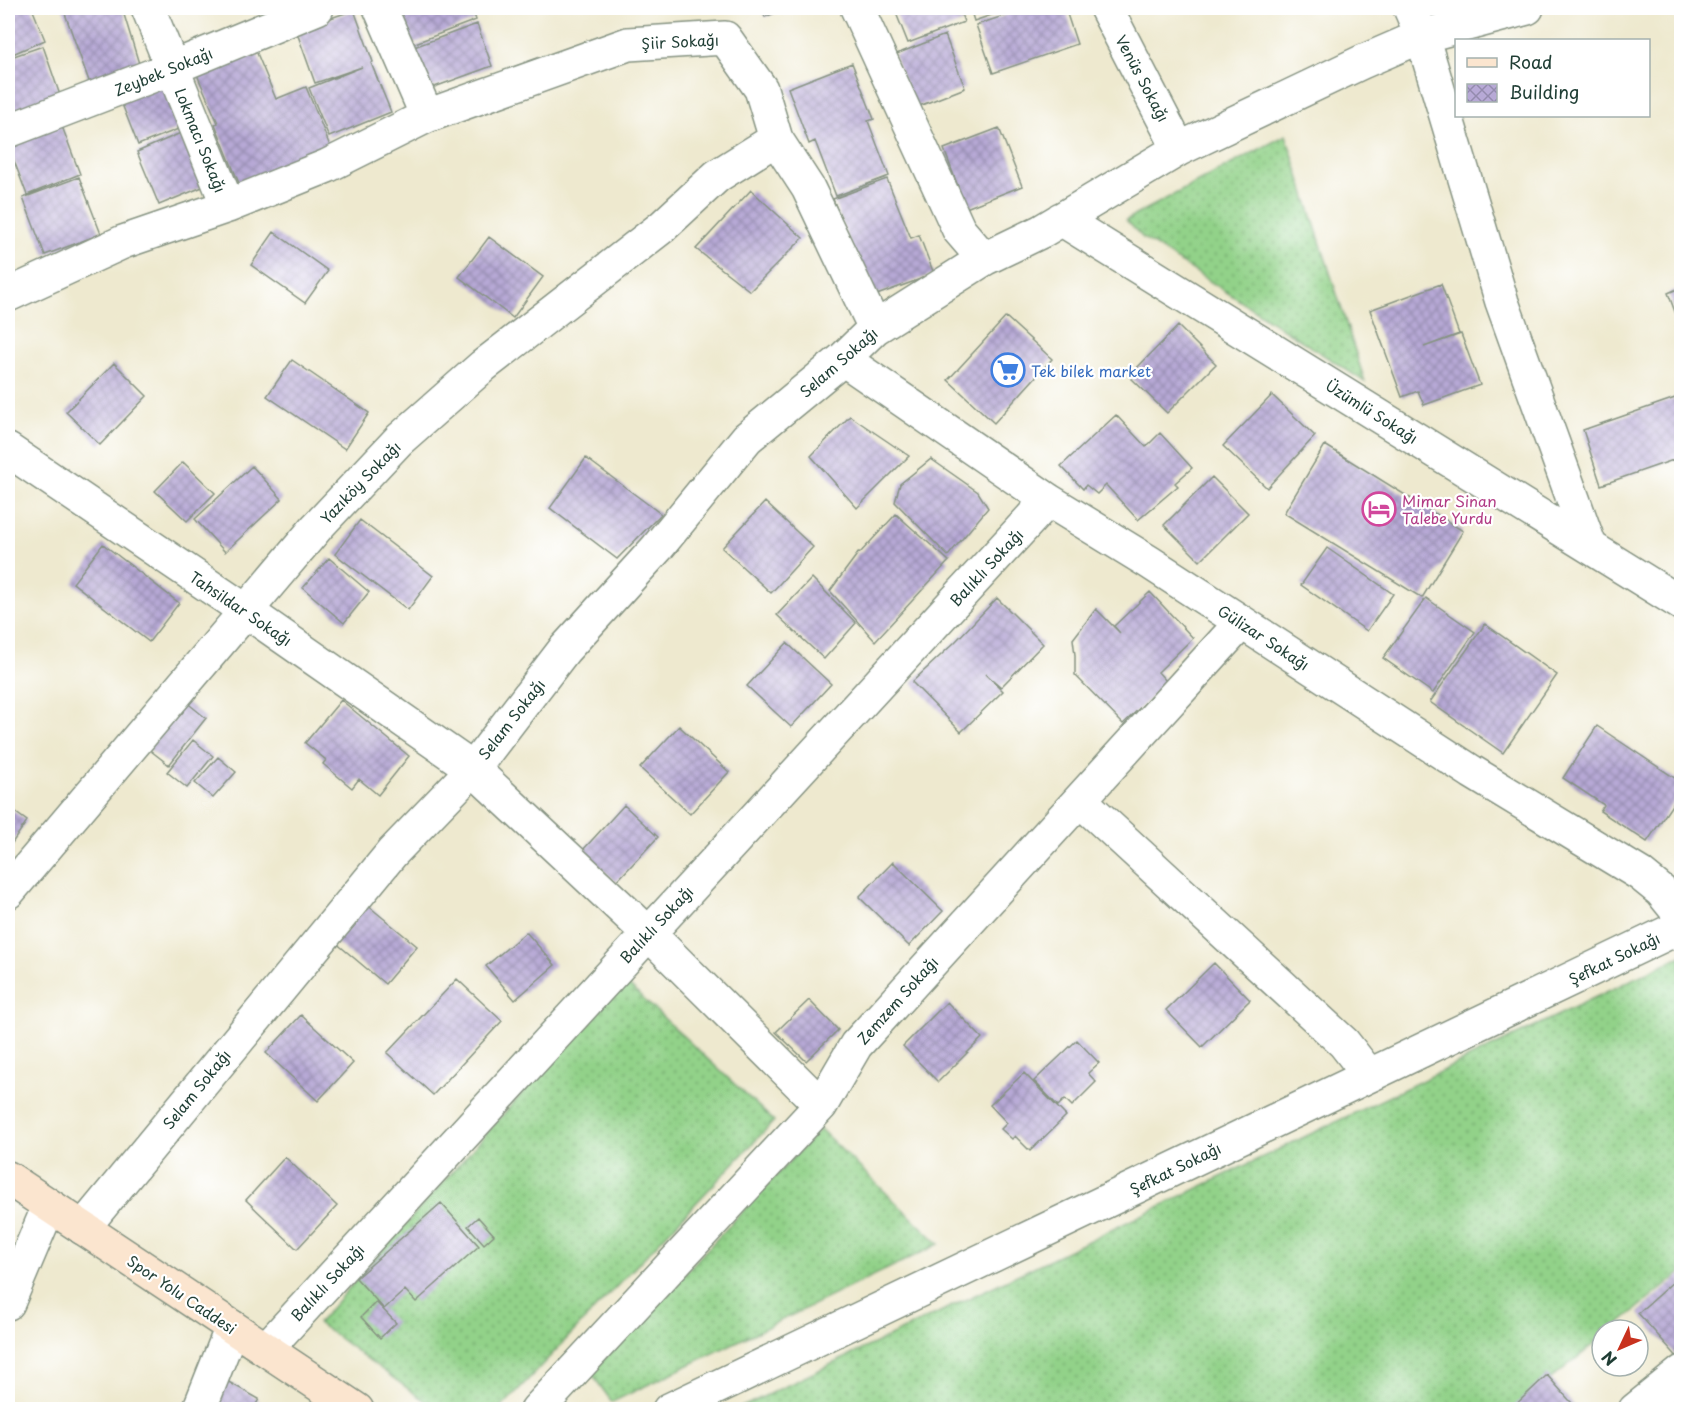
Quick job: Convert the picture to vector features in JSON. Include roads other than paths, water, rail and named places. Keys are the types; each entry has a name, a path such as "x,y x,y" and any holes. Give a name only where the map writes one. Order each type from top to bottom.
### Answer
{"street":[{"name":"Lokmacı Sokağı","path":"148,8 228,206"},
{"name":"Zeybek Sokağı","path":"8,131 172,68 317,8"},
{"path":"9,286 123,242 228,206 327,166 427,116 380,8"},
{"path":"857,8 959,230 984,259"},
{"name":"Venüs Sokağı","path":"1106,8 1179,149"},
{"name":"Selam Sokağı","path":"83,1228 392,853 472,769 564,650 657,548 747,438 843,358 875,328 984,259 1042,231 1179,149 1362,62 1416,22 1527,8"},
{"path":"1416,22 1502,303 1590,546"},
{"name":"Şiir Sokağı","path":"427,116 628,44 725,38 761,89 776,139 808,188 875,328"},
{"name":"Yazıköy Sokağı","path":"8,892 317,527 399,440 483,366 662,227 717,176 776,139"},
{"name":"Üzümlü Sokağı","path":"1061,219 1682,603"},
{"name":"Gülizar Sokağı","path":"843,358 1048,500 1149,562 1472,772 1640,874 1661,891 1682,917"},
{"name":"Tahsildar Sokağı","path":"8,450 246,611 472,769 648,933 821,1105"},
{"name":"Balıklı Sokağı","path":"266,1349 1048,500"},
{"name":"Zemzem Sokağı","path":"537,1410 821,1105 856,1045 1241,623"},
{"path":"1080,800 1344,1043 1369,1075"},
{"name":"Şefkat Sokağı","path":"669,1410 1682,926"},
{"name":"Spor Yolu Caddesi","path":"8,1178 357,1410"},
{"path":"8,1303 49,1206"},
{"path":"199,1410 232,1327"},
{"path":"1635,1410 1682,1372"}],"place":[{"name":"Tek bilek market","path":"1008,370"},
{"name":"Mimar Sinan Talebe Yurdu","path":"1379,509"}]}
